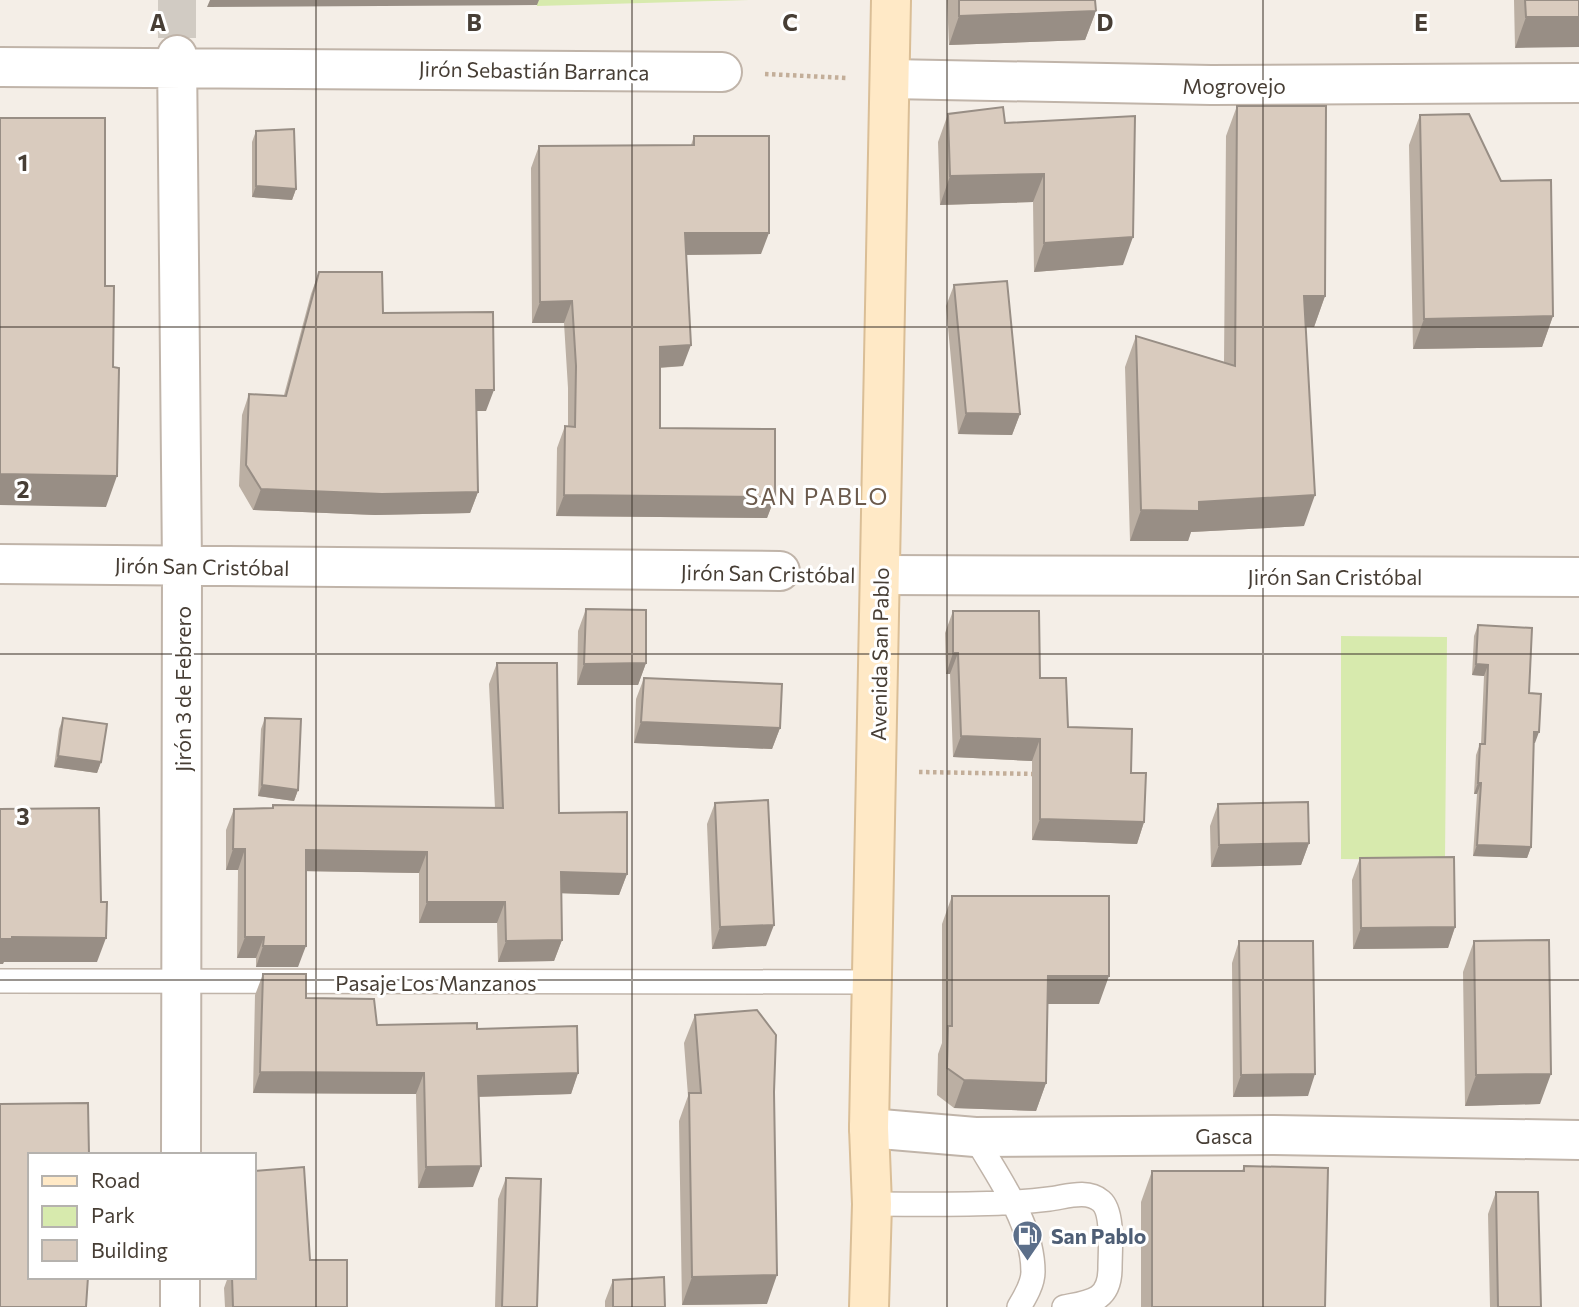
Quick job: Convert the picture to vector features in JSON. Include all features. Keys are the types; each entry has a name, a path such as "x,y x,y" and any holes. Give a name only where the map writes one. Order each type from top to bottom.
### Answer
{"street":[{"name":"Avenida San Pablo","path":"869,1307 872,1205 869,1128 891,0"},
{"name":"Jirón Sebastián Barranca","path":"0,67 177,61 722,72"},
{"name":"Jirón 3 de Febrero","path":"177,61 182,566 181,1153"},
{"name":"Mogrovejo","path":"890,79 1211,85 1579,83"},
{"name":"Jirón San Cristóbal","path":"0,564 779,571"},
{"name":"Jirón San Cristóbal","path":"881,575 1579,577"},
{"name":"Gasca","path":"869,1128 975,1137 1274,1135 1579,1140"},
{"path":"180,1279 180,1307"}],"lane":[{"name":"Pasaje Los Manzanos","path":"0,981 872,982"},
{"path":"975,1137 1027,1235 1033,1274 1026,1296 1019,1307"},
{"path":"872,1205 1012,1204 1088,1194 1102,1201 1109,1212 1110,1277 1106,1291 1091,1302 1064,1307"}],"path":[{"path":"722,72 890,79"},
{"path":"876,772 1044,774"}],"green space":[{"path":"537,0 749,0 537,6"},
{"path":"1341,636 1447,637 1445,860 1341,859"}],"building":[{"path":"959,0 1095,0 1096,11 959,16"},
{"path":"1525,0 1579,0 1579,17 1526,17"},
{"path":"1237,106 1326,106 1325,296 1304,296 1315,495 1199,502 1199,511 1141,510 1136,336 1235,366"},
{"path":"1003,107 1005,123 1135,116 1133,237 1044,243 1044,174 950,176 948,114"},
{"path":"1469,114 1501,181 1551,180 1553,316 1424,319 1420,115"},
{"path":"0,118 105,118 105,286 114,286 113,367 119,368 117,476 0,474"},
{"path":"294,129 296,189 256,186 256,131"},
{"path":"694,136 769,136 769,233 685,233 691,345 660,347 660,428 775,429 775,497 564,495 565,426 575,427 576,366 572,301 540,302 539,146 694,145"},
{"path":"319,272 382,272 383,313 493,312 494,390 476,390 478,492 382,494 261,489 246,465 249,394 286,396"},
{"path":"1007,281 1020,414 966,413 954,285"},
{"path":"586,609 646,610 646,663 584,664"},
{"path":"953,611 1039,611 1040,678 1066,678 1068,727 1132,729 1131,773 1146,773 1144,822 1040,819 1040,739 961,736 958,653 953,653"},
{"path":"1478,625 1532,628 1529,693 1541,694 1539,732 1534,732 1531,847 1477,845 1481,783 1478,783 1480,744 1485,744 1488,665 1476,664"},
{"path":"497,663 557,663 559,813 627,812 627,874 561,872 562,940 506,941 505,902 427,902 427,852 306,850 306,946 263,946 264,937 245,937 245,849 233,849 234,809 273,808 273,805 503,808"},
{"path":"644,678 782,684 780,728 641,722"},
{"path":"63,718 107,724 101,762 58,756"},
{"path":"265,718 301,719 298,790 262,785"},
{"path":"768,800 774,925 720,927 715,803"},
{"path":"1308,802 1309,843 1219,845 1218,804"},
{"path":"99,808 101,902 107,902 106,938 0,939 0,809"},
{"path":"1454,857 1455,927 1361,928 1360,858"},
{"path":"952,896 1109,896 1109,976 1048,976 1046,1083 964,1080 947,1068 948,1026 952,1026"},
{"path":"1549,940 1551,1074 1476,1075 1474,941"},
{"path":"1239,941 1313,941 1315,1074 1241,1075"},
{"path":"263,974 306,974 306,998 374,999 377,1025 477,1023 477,1029 577,1026 578,1073 478,1076 481,1166 426,1167 424,1073 260,1072"},
{"path":"757,1010 776,1035 774,1092 777,1275 692,1277 689,1093 701,1093 695,1015"},
{"path":"88,1103 89,1153 28,1153 28,1279 88,1279 86,1307 0,1307 0,1104"},
{"path":"1244,1166 1328,1168 1325,1307 1152,1307 1152,1171 1244,1171"},
{"path":"304,1167 310,1260 347,1260 347,1307 233,1307 232,1279 256,1279 256,1171"},
{"path":"506,1178 541,1179 537,1307 502,1307"},
{"path":"1496,1192 1538,1192 1541,1307 1498,1307"},
{"path":"664,1277 665,1307 613,1307 613,1280"}],"tunnel":[{"path":"177,0 177,55"}],"place":[{"name":"San Pablo","path":"1028,1262"}],"district":[{"name":"SAN PABLO","path":"817,496"}]}
